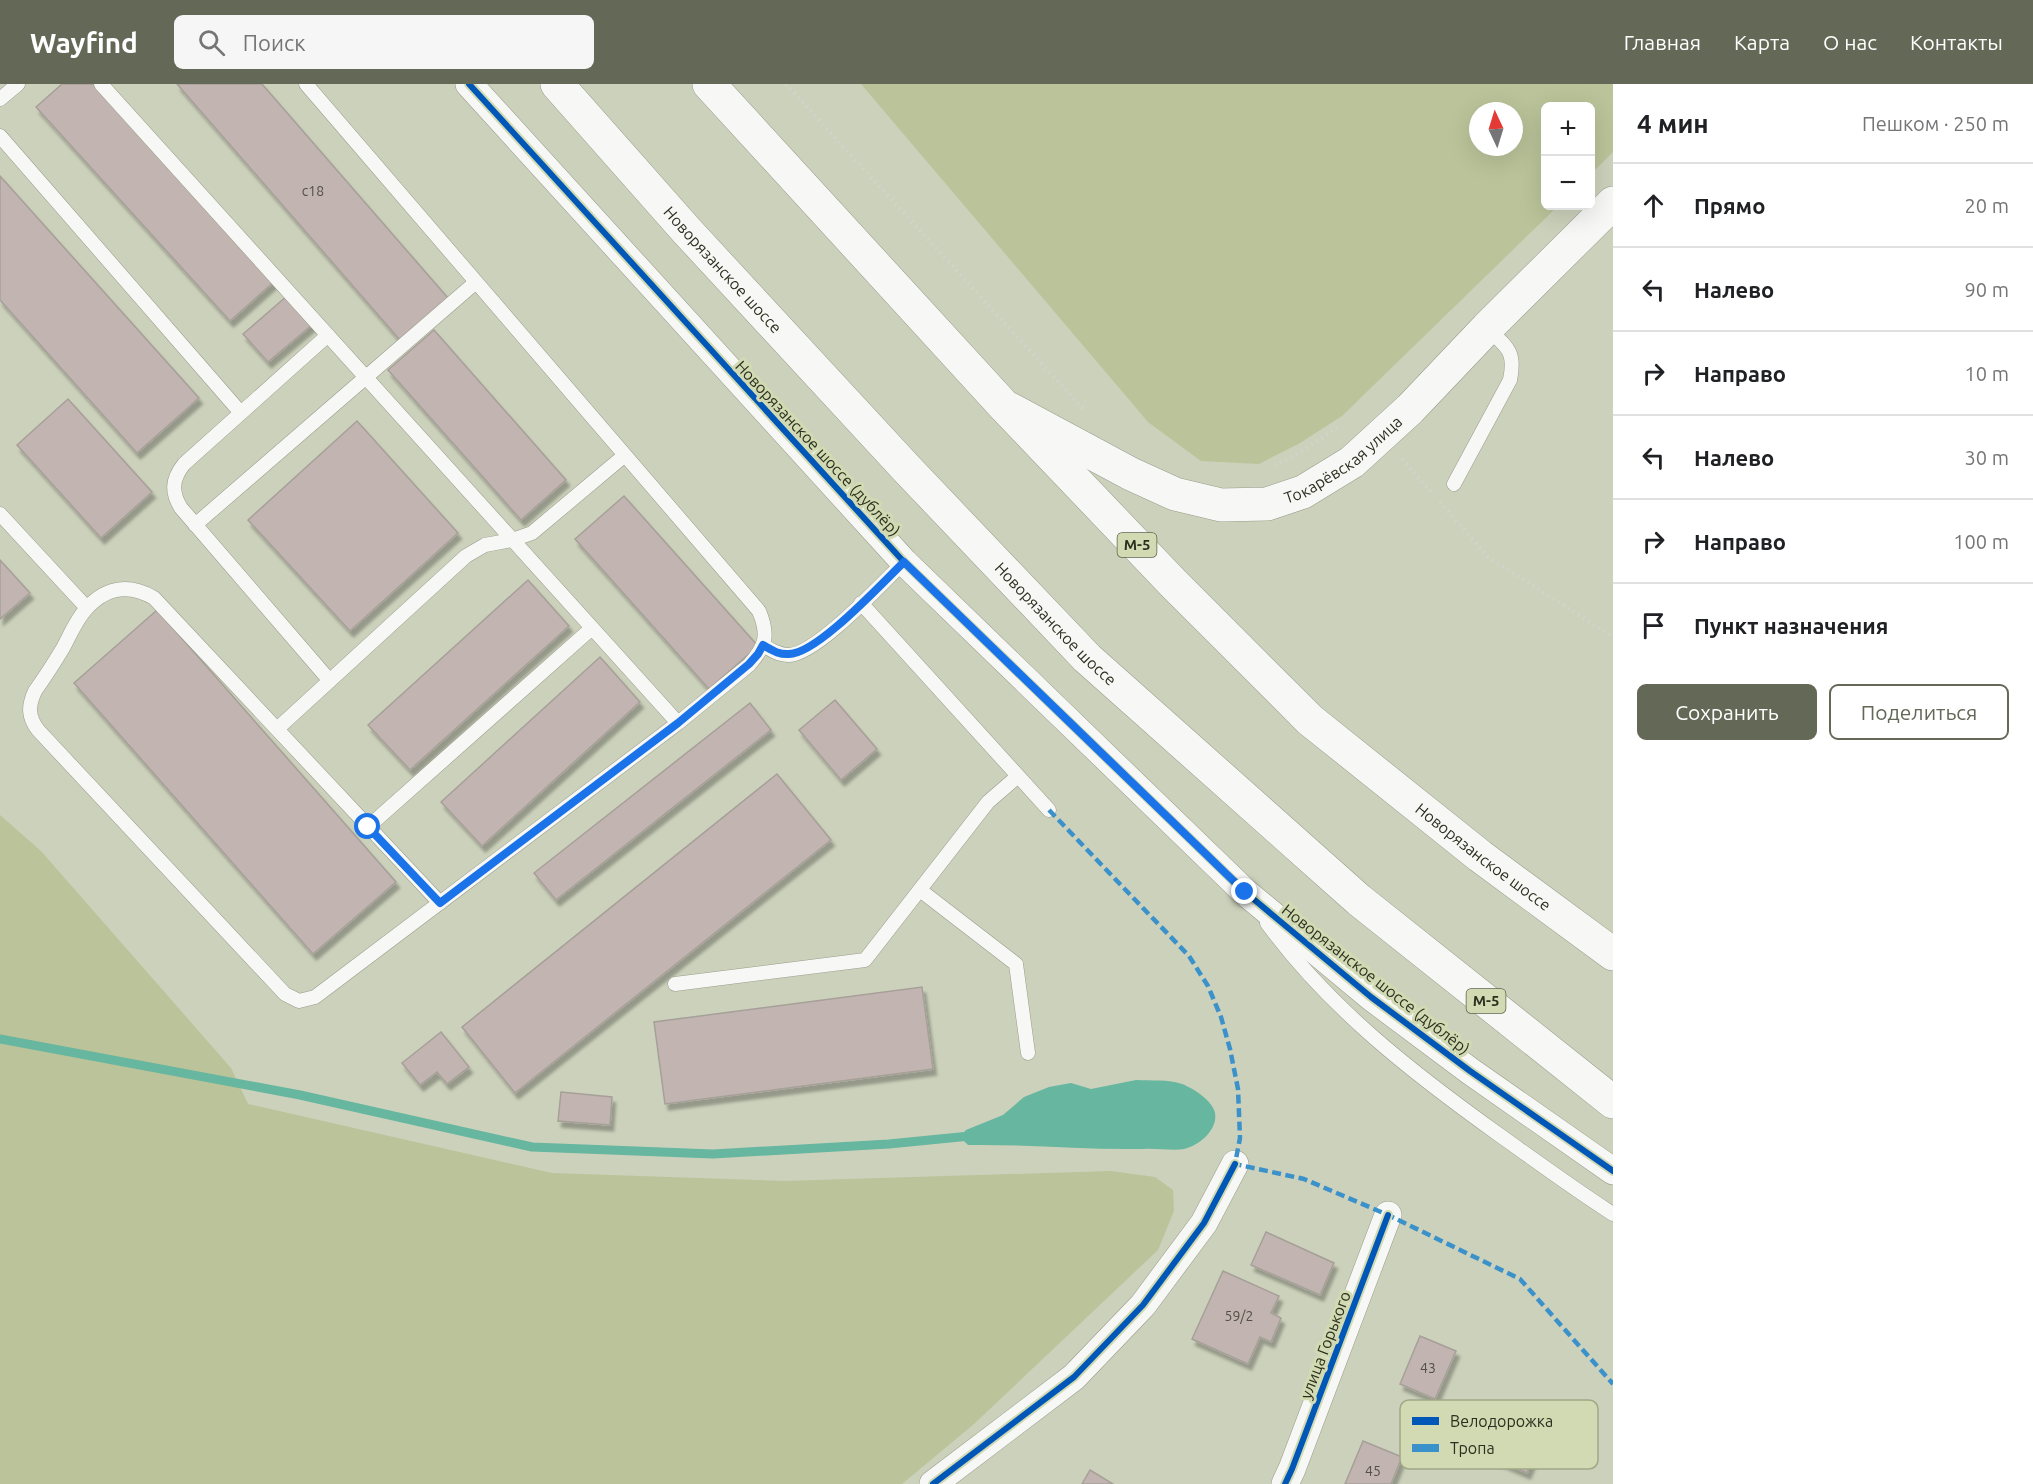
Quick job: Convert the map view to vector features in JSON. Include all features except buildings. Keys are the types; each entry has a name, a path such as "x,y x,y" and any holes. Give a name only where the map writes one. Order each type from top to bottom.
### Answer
{"main road":[{"name":"Новорязанское шоссе","path":"557,84 686,230 947,512 1087,658 1359,900 1613,1102"},
{"name":"Новорязанское шоссе","path":"709,84 1004,406 1173,583 1310,720 1480,856 1613,954"},
{"name":"Токарёвская улица","path":"1004,406 1131,474 1175,494 1221,505 1267,504 1303,492 1352,462 1410,409 1487,328 1613,203"}],"street":[{"name":"Новорязанское шоссе (дублёр)","path":"469,84 904,562 1245,892 1371,997 1470,1071 1613,1171"},
{"path":"933,1484 1074,1377 1135,1313 1204,1223 1235,1164"},
{"name":"улица Горького","path":"1285,1484 1388,1215"}],"lane":[{"path":"0,99 18,84"},
{"path":"101,84 678,723"},
{"path":"306,84 759,611 765,627 763,645 749,664 678,723 440,903 315,997 299,1002 285,994 38,730 32,722 29,711 30,701 87,608 106,594 129,588 142,591 154,598 440,903"},
{"path":"0,136 241,413"},
{"path":"195,525 476,282"},
{"path":"1454,484 1510,380 1513,364 1509,348 1487,328"},
{"path":"328,335 184,464 176,474 173,486 174,498 181,508 330,681"},
{"path":"277,729 466,556 484,545 513,540 532,533 625,455"},
{"path":"0,514 87,608"},
{"path":"763,645 777,653 790,655 804,651 821,640 904,562"},
{"path":"861,603 1049,810"},
{"path":"368,827 592,628"},
{"path":"675,984 865,960 988,802 1018,776"},
{"path":"920,890 1016,964 1028,1053"},
{"path":"1245,892 1298,962 1363,1029 1445,1096 1613,1215"}],"path":[{"path":"786,84 1090,417"},
{"path":"1268,469 1341,426"},
{"path":"1399,456 1488,557 1613,638"}],"green space":[{"path":"861,84 1613,84 1613,152 1595,170 1595,102 1541,102 1541,210 1554,210 1342,416 1300,443 1259,464 1201,461 1148,422"},
{"path":"0,815 41,851 231,1068 248,1104 552,1173 784,1181 1111,1171 1155,1177 1173,1190 1174,1211 1158,1250 974,1424 902,1484 0,1484"}],"water":[{"path":"1136,1080 1177,1082 1197,1092 1211,1104 1215,1113 1214,1125 1201,1141 1184,1149 1174,1150 968,1145 960,1137 966,1130 1003,1115 1024,1097 1049,1087 1071,1083 1091,1089"}],"waterway":[{"path":"0,1039 300,1095 532,1147 713,1154 889,1144 970,1136"}],"marked path":[{"path":"1049,810 1189,956 1208,986 1221,1017 1238,1089 1240,1138 1235,1164 1304,1179 1388,1215 1520,1279 1613,1384"}],"cycle path":[{"path":"469,84 904,562 1245,892 1371,997 1470,1071 1613,1171"},
{"path":"933,1484 1074,1377 1143,1305 1204,1223 1235,1164"},
{"path":"1285,1484 1388,1215"}],"route":[{"path":"368,827 440,903 678,723 749,664 763,645 777,653 790,655 804,651 821,640 904,562 1245,892"}]}
